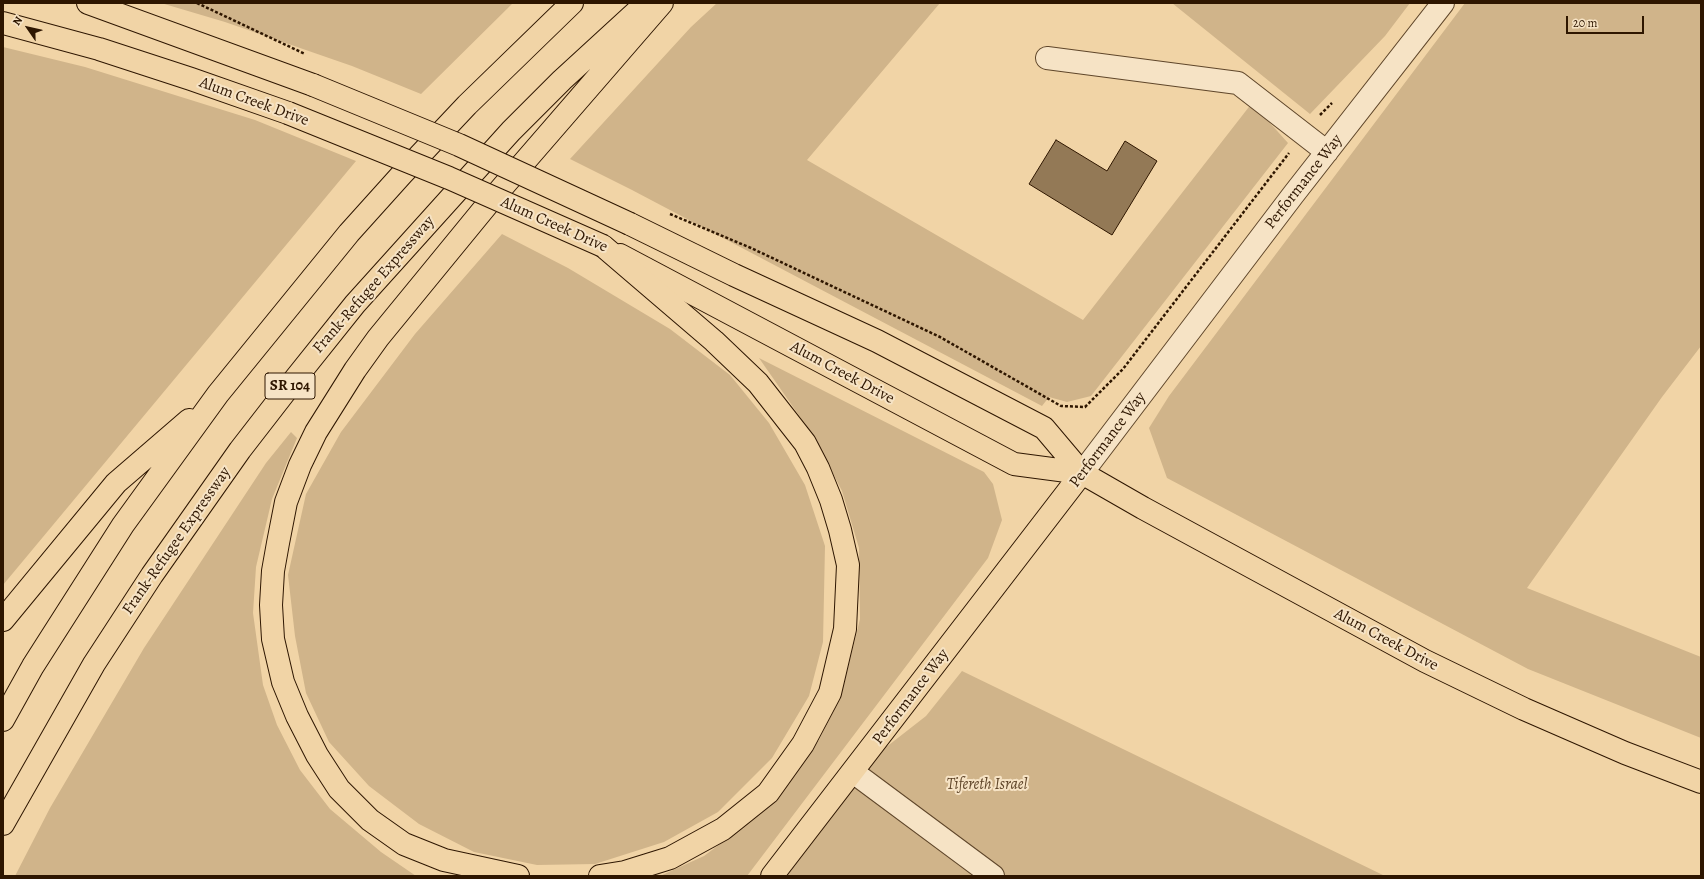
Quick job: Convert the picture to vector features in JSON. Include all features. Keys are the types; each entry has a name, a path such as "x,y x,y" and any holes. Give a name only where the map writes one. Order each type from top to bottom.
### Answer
{"main road":[{"name":"Alum Creek Drive","path":"88,3 313,85 459,145 630,224 734,276 884,344 1044,428 1082,473 1143,508 1425,661 1531,712 1625,753 1701,782"},
{"name":"SR 104","path":"3,720 33,666 119,532 218,394 344,239 403,172 467,105 572,3"},
{"name":"Frank-Refugee Expressway","path":"3,824 94,664 152,575 240,450 295,379 355,304 511,131 562,80 647,3"},
{"path":"449,876 370,820 339,789 317,755 297,716 283,682 272,639 271,605 273,571 286,502 300,465 316,432 351,376 378,338 487,205 662,3"},
{"name":"Alum Creek Drive","path":"3,23 99,49 191,78 288,113 449,178 603,246 1014,464 1082,473"},
{"path":"600,876 625,872 670,858 723,829 768,793 803,744 830,693 844,629 848,565 832,500 805,443 758,383 714,341 603,246"},
{"path":"3,620 116,484 218,394"},
{"name":"Performance Way","path":"772,876 1082,473"},
{"path":"404,844 444,860 518,876"}],"street":[{"name":"Performance Way","path":"1082,473 1327,152 1443,3"},
{"path":"1046,58 1238,83 1327,152"},
{"path":"853,772 993,876"}],"path":[{"path":"197,3 309,56"},
{"path":"663,211 751,248 940,337 1061,406 1085,408 1123,369 1304,134 1336,98"}],"green space":[{"path":"161,3 513,3 421,94 352,66 225,22"},
{"path":"717,3 940,3 807,160 1083,320 1252,103 1288,143 1091,396 1067,402 1049,397 1042,406 632,190 570,159 691,27"},
{"path":"1172,3 1410,3 1385,36 1310,114"},
{"path":"1465,3 1701,3 1701,346 1662,397 1527,588 1701,657 1701,738 1528,669 1167,478 1149,428 1169,396"},
{"path":"3,47 85,67 255,120 356,161 3,585"},
{"path":"502,234 568,268 670,329 730,375 769,423 805,485 825,546 823,642 809,696 772,758 718,812 664,842 595,864 537,865 474,852 419,824 369,786 329,742 306,693 295,636 288,575 306,494 341,432 415,334"},
{"path":"759,358 984,472 993,484 1002,520 988,558 747,876 660,876 704,856 752,820 786,785 819,740 841,696 860,619 859,548 842,491 816,440"},
{"path":"291,432 297,438 272,499 256,567 253,613 263,685 277,725 300,770 330,809 381,852 416,876 15,876 50,808 144,648 266,463"},
{"name":"Tifereth Israel","path":"962,671 1385,876 787,876 885,748 926,716"}],"building":[{"path":"1056,140 1107,171 1125,141 1157,161 1112,235 1029,184"}]}
